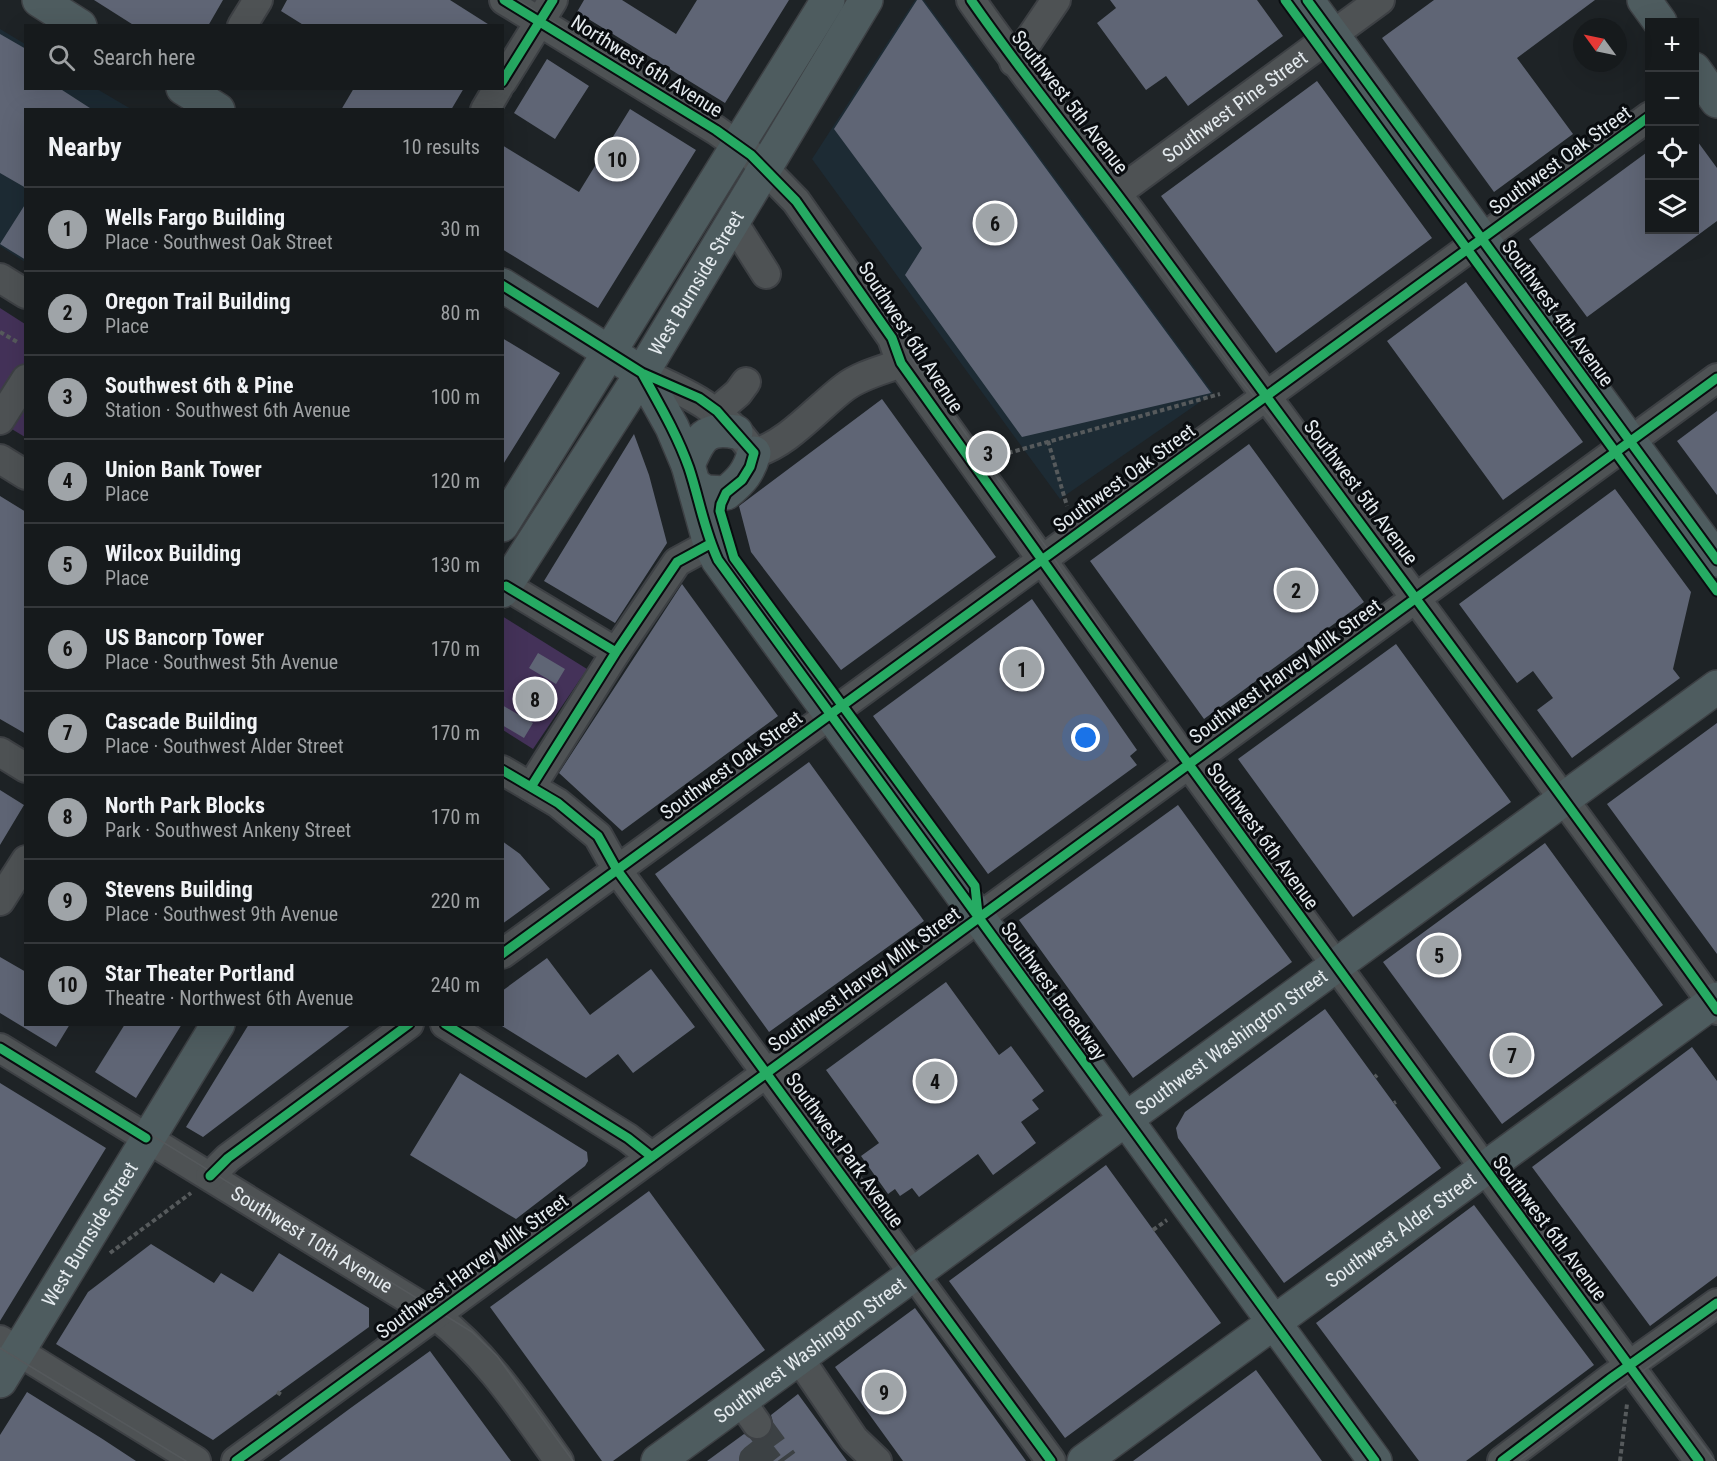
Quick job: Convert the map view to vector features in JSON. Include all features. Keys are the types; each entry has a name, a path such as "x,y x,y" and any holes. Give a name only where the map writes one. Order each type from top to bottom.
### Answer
{"main road":[{"path":"39,0 77,24"},
{"name":"West Burnside Street","path":"504,522 828,0"},
{"name":"West Burnside Street","path":"504,588 642,373 866,0"},
{"name":"Southwest 4th Avenue","path":"1307,0 1717,560"},
{"path":"1644,0 1657,18"},
{"name":"Southwest Broadway","path":"504,286 642,373 672,427 691,475 710,544 718,560 1375,1461"},
{"path":"722,429 736,432 750,467 742,480 726,493 706,492 691,475 696,446 704,436 722,429"},
{"name":"Southwest Washington Street","path":"658,1461 749,1412 799,1358 1717,687"},
{"name":"Southwest Alder Street","path":"1084,1461 1715,1004"},
{"name":"West Burnside Street","path":"0,1381 9,1346 217,1026"}],"street":[{"path":"243,24 258,0"},
{"name":"Northwest 6th Avenue","path":"504,0 546,11 739,145"},
{"name":"Southwest 5th Avenue","path":"971,0 1014,62 1117,193 1417,597 1715,1004"},
{"path":"1014,62 1056,0"},
{"name":"Southwest Pine Street","path":"1117,193 1380,0"},
{"path":"504,78 546,11"},
{"path":"486,108 497,90"},
{"name":"Southwest Oak Street","path":"504,953 1645,120"},
{"name":"Southwest 6th Avenue","path":"739,145 766,169 796,201 892,338 901,363 1042,560 1484,1170 1699,1461"},
{"path":"733,222 766,274"},
{"path":"0,278 24,293"},
{"path":"746,382 738,393 736,432 770,446 856,380 901,363"},
{"name":"Southwest Broadway","path":"642,373 699,398 736,432"},
{"name":"Southwest Harvey Milk Street","path":"236,1461 1717,378"},
{"path":"0,420 24,382"},
{"path":"0,459 24,474"},
{"path":"531,787 616,652 677,562 710,544"},
{"path":"504,588 616,652"},
{"path":"0,752 24,767"},
{"name":"Southwest Park Avenue","path":"504,771 558,803 598,836 617,870 1051,1461"},
{"path":"0,901 24,863"},
{"path":"210,1176 228,1158 406,1026"},
{"path":"449,1026 628,1138 652,1157"},
{"name":"Southwest 10th Avenue","path":"0,1048 435,1315 467,1342 491,1368 559,1461"},
{"path":"1502,1461 1629,1365 1717,1303"},
{"path":"9,1346 196,1461"},
{"path":"799,1358 854,1439 877,1461"}],"path":[{"path":"0,332 19,344"},
{"path":"1001,455 1220,394"},
{"path":"1048,441 1067,506"},
{"path":"100,1260 187,1197 210,1176"},
{"path":"277,1392 283,1396"},
{"path":"1620,1461 1627,1404"}],"shaded area":[{"path":"915,0 924,0 1213,393 1060,499 812,159"},
{"path":"0,29 24,43 24,90 99,90 129,108 24,108 24,261 0,246"},
{"path":"0,308 24,323 24,436 0,422"},
{"path":"504,617 587,669 533,749 504,731"}],"building":[{"path":"94,0 223,0 209,24 132,24"},
{"path":"287,0 450,0 488,24 302,24 281,11"},
{"path":"584,0 622,0 676,34 697,0 789,0 725,103 577,12"},
{"path":"917,0 922,0 1211,393 1022,437 905,275 922,248 834,129"},
{"path":"1110,0 1257,0 1283,36 1188,106 1166,76 1146,90 1097,23 1116,8"},
{"path":"1434,0 1595,0 1517,58 1573,134 1494,192 1382,38"},
{"path":"0,34 24,48 24,90 62,90 90,108 24,108 24,187 0,173"},
{"path":"547,59 589,86 555,139 514,113"},
{"path":"1317,81 1432,238 1276,353 1161,196"},
{"path":"353,90 463,90 452,108 342,108"},
{"path":"630,109 696,150 598,308 504,250 504,146 579,192"},
{"path":"1699,143 1717,168 1717,221 1587,317 1529,239 1645,154 1645,234 1699,234"},
{"path":"24,206 24,259 0,244"},
{"path":"1466,282 1583,442 1503,500 1387,341"},
{"path":"504,339 560,373 504,463"},
{"path":"882,399 996,557 841,670 751,552 739,506"},
{"path":"1717,411 1717,495 1677,441"},
{"path":"634,434 649,475 667,543 615,623 544,581"},
{"path":"1249,444 1364,602 1204,719 1090,561"},
{"path":"1615,489 1691,592 1673,669 1680,678 1572,758 1537,710 1553,698 1533,671 1517,683 1459,604"},
{"path":"0,496 24,511 24,733 0,719"},
{"path":"682,584 778,716 622,831 559,773"},
{"path":"1032,599 1137,750 1130,756 1137,765 988,874 873,716"},
{"path":"1396,644 1511,802 1353,917 1238,759"},
{"path":"538,653 565,669 556,684 529,668"},
{"path":"504,706 533,723 524,738 504,726"},
{"path":"1717,723 1717,954 1607,804"},
{"path":"809,762 924,921 769,1032 655,874"},
{"path":"0,790 24,805 0,845"},
{"path":"1178,805 1292,962 1133,1078 1019,920"},
{"path":"504,842 520,854 550,889 504,923"},
{"path":"1545,843 1663,1005 1502,1124 1383,962"},
{"path":"0,957 24,971 24,1026 69,1026 56,1047 0,1013"},
{"path":"547,958 590,1015 651,969 695,1027 633,1073 618,1054 586,1078 502,1026 504,1026 504,990"},
{"path":"946,982 999,1055 1011,1046 1044,1091 1032,1100 1039,1109 1021,1122 1036,1143 993,1175 978,1154 919,1197 912,1188 900,1196 895,1189 888,1194 861,1156 879,1143 826,1070"},
{"path":"1325,1009 1441,1168 1284,1283 1178,1138 1176,1128 1185,1112"},
{"path":"124,1026 181,1026 136,1098 95,1072"},
{"path":"248,1026 349,1026 203,1137 186,1127"},
{"path":"1692,1047 1717,1081 1717,1276 1650,1326 1532,1167"},
{"path":"460,1073 587,1152 588,1161 585,1166 516,1219 410,1155"},
{"path":"0,1083 106,1148 0,1321"},
{"path":"1106,1165 1221,1323 1065,1438 949,1281"},
{"path":"649,1191 765,1350 613,1461 602,1461 490,1307"},
{"path":"1474,1205 1594,1365 1466,1461 1419,1461 1316,1323"},
{"path":"151,1244 214,1283 221,1273 253,1292 279,1253 369,1308 369,1327 213,1440 56,1344 88,1292"},
{"path":"915,1308 1026,1461 903,1461 835,1367"},
{"path":"430,1351 511,1461 279,1461 352,1407"},
{"path":"1256,1370 1322,1461 1133,1461 1183,1424"},
{"path":"27,1392 136,1461 0,1461 0,1435"},
{"path":"798,1394 847,1461 707,1461 744,1434 758,1440 767,1437 773,1423 771,1415"}],"tunnel":[{"path":"757,1424 784,1461"},
{"path":"754,1461 753,1459 772,1444"}],"tram line":[{"path":"518,0 720,125 753,152 784,184 896,336 1051,554 1175,743 1323,947 1546,1249 1715,1461"},
{"path":"964,0 1103,185 1241,380 1401,578 1717,1013"},
{"path":"0,1042 472,1332 497,1356 573,1461"},
{"path":"1519,1461 1717,1317"},
{"path":"0,1348 186,1461"}],"cycle path":[{"path":"504,0 716,130 751,155 796,201 892,338 901,363 1174,744 1699,1461"},
{"path":"504,79 553,0"},
{"path":"971,0 1127,207 1717,1010"},
{"path":"1285,0 1717,591"},
{"path":"1307,0 1717,560"},
{"path":"504,953 1645,120"},
{"path":"504,286 642,373 699,398 717,411 754,453 750,467 742,480 726,493 721,504 720,511 734,558 975,886 978,914"},
{"path":"642,373 684,455 718,560 1375,1461"},
{"path":"236,1461 1717,378"},
{"path":"531,787 616,652 677,562 710,544"},
{"path":"506,586 616,652"},
{"path":"504,771 558,803 598,836 617,870 1051,1461"},
{"path":"210,1176 228,1158 406,1026"},
{"path":"448,1026 628,1138 652,1157"},
{"path":"0,1048 146,1138"},
{"path":"1502,1461 1610,1379 1717,1303"}],"place":[{"name":"Star Theater Portland","path":"617,159"},
{"name":"US Bancorp Tower","path":"995,223"},
{"name":"Southwest 6th & Pine","path":"988,453"},
{"name":"Oregon Trail Building","path":"1296,590"},
{"name":"Wells Fargo Building","path":"1022,669"},
{"name":"North Park Blocks","path":"535,699"},
{"name":"Wilcox Building","path":"1439,955"},
{"name":"Cascade Building","path":"1512,1055"},
{"name":"Union Bank Tower","path":"935,1081"},
{"name":"Stevens Building","path":"884,1392"}]}
